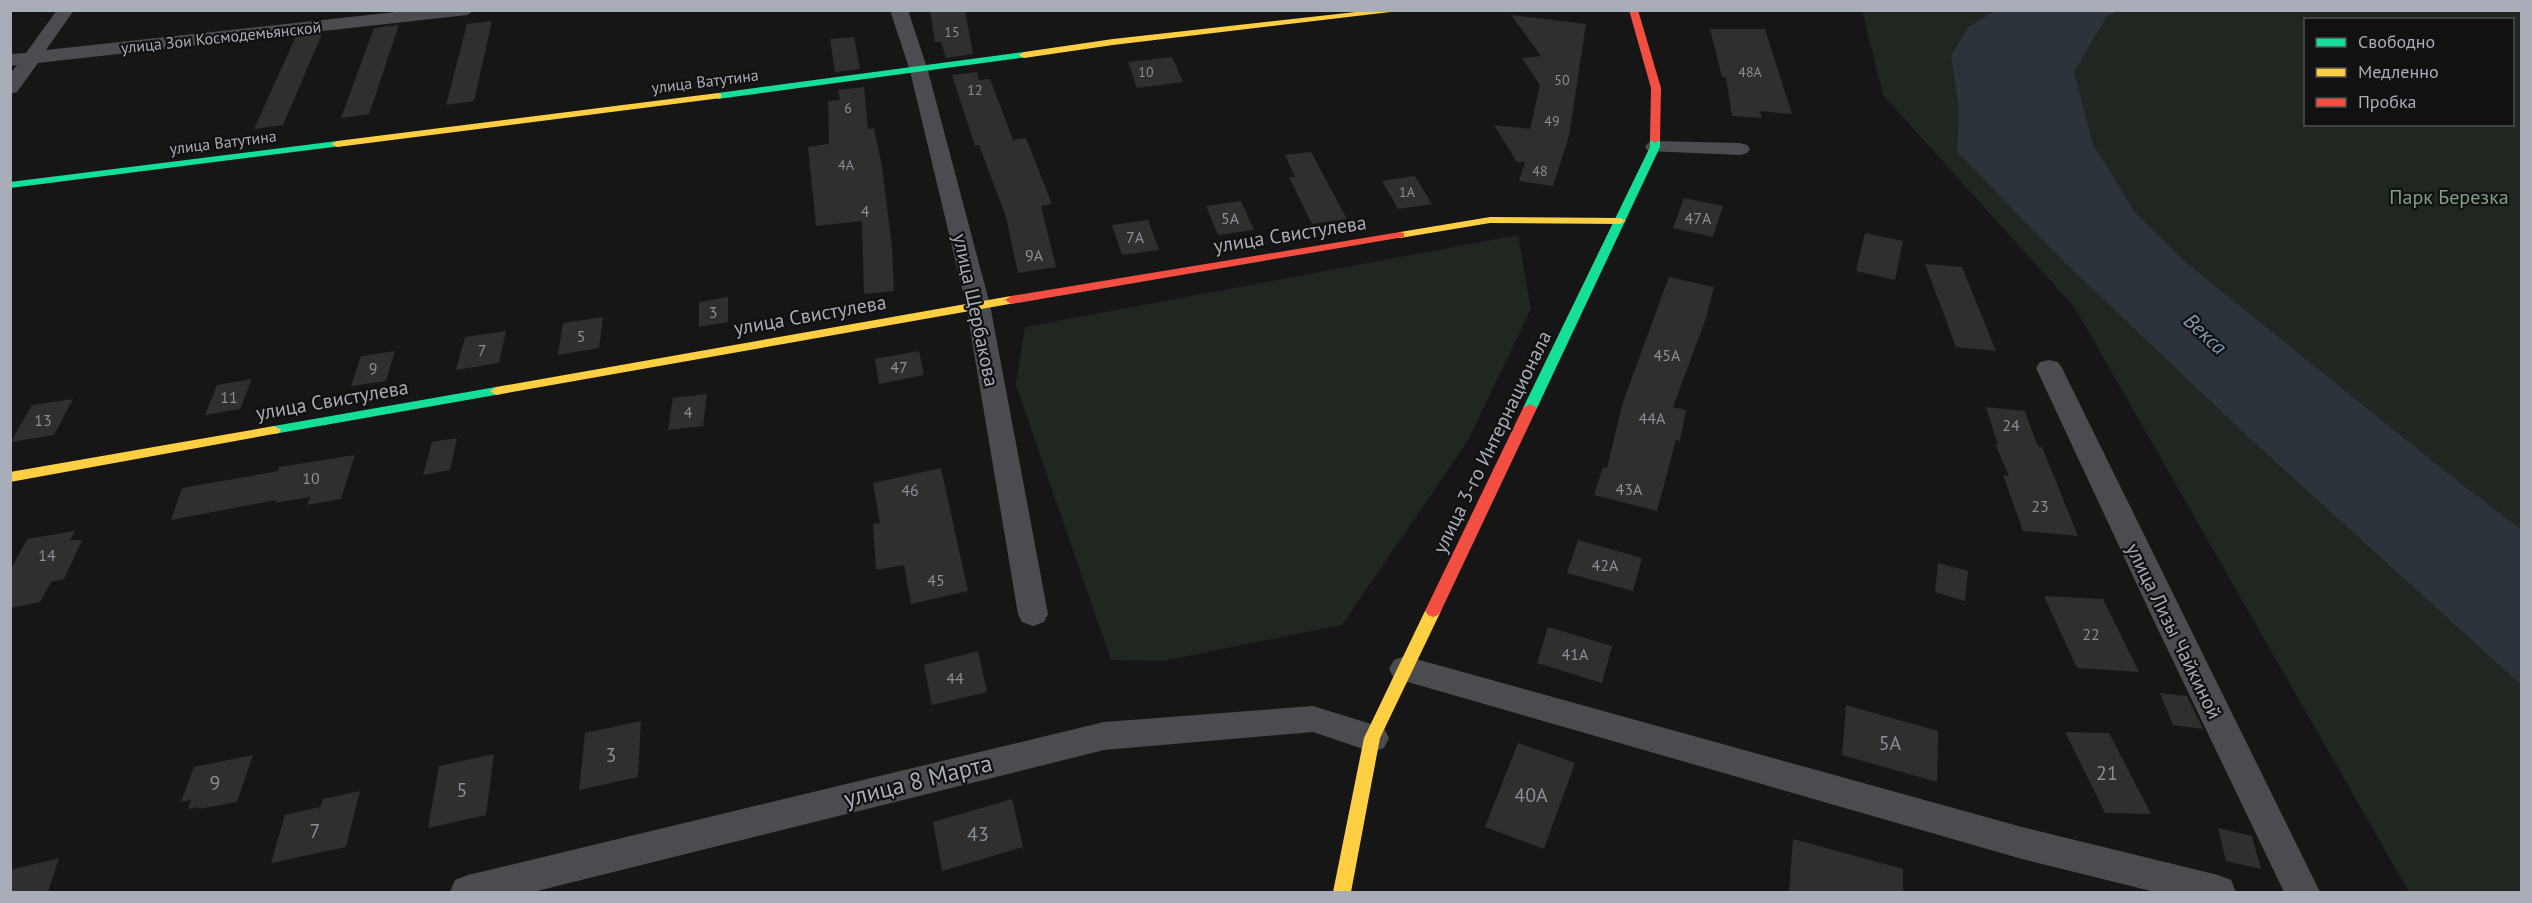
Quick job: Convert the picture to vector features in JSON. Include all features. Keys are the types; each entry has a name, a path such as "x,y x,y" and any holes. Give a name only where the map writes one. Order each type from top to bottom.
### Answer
{"street":[{"path":"10,88 66,10"},
{"name":"улица Зои Космодемьянской","path":"10,60 467,10"},
{"name":"улица Щербакова","path":"899,10 919,71 978,304 1033,614"},
{"name":"улица Ватутина","path":"10,185 919,71 1113,42 1403,10"},
{"name":"улица 3-го Интернационала","path":"1342,892 1372,738 1655,147 1656,88 1633,10"},
{"path":"1655,147 1740,149"},
{"name":"улица Свистулева","path":"10,477 978,304 1490,220 1620,220"},
{"name":"улица Лизы Чайкиной","path":"2049,368 2168,619 2302,892"},
{"path":"1405,669 2011,840 2218,892"},
{"name":"улица 8 Марта","path":"468,892 1104,736 1313,719 1372,738"}],"green space":[{"path":"1862,11 1994,11 1968,27 1952,56 1959,109 1957,152 2064,262 2248,437 2521,685 2521,892 2409,892 2075,308 1883,95"},
{"name":"Парк Березка","path":"2120,11 2521,11 2521,529 2189,265 2135,212 2093,144 2074,72 2107,16"},
{"path":"1518,235 1531,309 1467,442 1342,625 1163,661 1111,660 1016,385 1025,327"}],"water":[{"name":"Векса","path":"1994,11 2120,11 2107,16 2074,72 2093,144 2135,212 2189,265 2521,529 2521,685 2248,437 2064,262 1957,152 1959,109 1951,56 1968,27"}],"building":[{"path":"930,10 965,10 973,54 946,58 941,42 935,42"},
{"path":"1511,15 1586,24 1569,136 1553,186 1519,181 1525,162 1517,162 1494,125 1530,129 1540,85 1522,58 1541,56"},
{"path":"492,21 474,101 446,105 467,24"},
{"path":"399,25 369,114 341,118 374,28"},
{"path":"1710,29 1765,29 1792,114 1760,111 1762,118 1732,116 1726,77 1722,77"},
{"path":"322,34 283,125 254,129 296,36"},
{"path":"854,37 860,69 835,72 830,39"},
{"path":"1172,57 1183,82 1137,88 1128,62"},
{"path":"977,72 979,80 990,79 1013,140 1026,138 1052,204 1041,206 1056,267 1018,273 1006,217 979,145 975,146 952,75"},
{"path":"864,87 868,129 874,128 882,167 892,247 894,291 864,294 862,221 816,226 808,147 829,144 828,101 840,100 838,90"},
{"path":"1311,152 1347,219 1312,224 1289,177 1295,177 1285,155"},
{"path":"1415,176 1432,204 1398,209 1382,181"},
{"path":"1684,198 1723,206 1713,237 1673,228"},
{"path":"1241,201 1254,230 1218,235 1206,206"},
{"path":"1148,220 1159,250 1122,255 1112,225"},
{"path":"1865,233 1903,241 1895,280 1856,271"},
{"path":"1925,264 1962,267 1996,351 1956,347"},
{"path":"1669,277 1714,287 1706,318 1673,407 1686,410 1680,441 1676,440 1657,511 1594,495 1603,467 1607,468 1623,402"},
{"path":"728,297 728,322 699,327 699,302"},
{"path":"603,317 599,348 558,355 563,323"},
{"path":"506,331 499,363 456,370 465,337"},
{"path":"395,351 386,381 351,386 361,356"},
{"path":"919,351 924,375 879,384 875,359"},
{"path":"252,379 240,409 205,415 217,385"},
{"path":"707,394 703,426 668,430 673,398"},
{"path":"73,399 54,435 11,442 32,405"},
{"path":"1986,407 2025,411 2038,447 2042,447 2078,536 2023,531 2003,475 2009,476 1995,444 1998,445"},
{"path":"457,438 450,470 423,475 432,442"},
{"path":"355,455 341,499 307,505 310,497 275,503 276,500 171,520 182,488 278,471 279,467"},
{"path":"941,468 968,591 911,604 904,565 876,570 873,524 880,523 873,483"},
{"path":"75,531 70,540 82,540 64,579 51,582 40,602 10,608 10,571 27,539"},
{"path":"1578,540 1642,558 1633,591 1567,573"},
{"path":"1938,563 1968,571 1965,601 1935,592"},
{"path":"2044,596 2103,599 2139,672 2077,668"},
{"path":"1548,627 1612,646 1602,683 1537,663"},
{"path":"978,651 987,692 932,705 924,665"},
{"path":"2160,693 2187,696 2203,729 2173,725"},
{"path":"1846,705 1938,731 1937,782 1842,755"},
{"path":"641,721 638,777 579,790 585,733"},
{"path":"2065,732 2109,733 2151,814 2105,813"},
{"path":"1518,743 1575,763 1544,849 1485,827"},
{"path":"494,754 486,815 428,828 439,766"},
{"path":"253,755 237,802 188,809 191,800 181,802 194,767"},
{"path":"360,791 346,847 271,863 285,815 320,807 323,799"},
{"path":"1012,799 1023,847 942,871 933,822"},
{"path":"2218,828 2252,836 2261,869 2226,861"},
{"path":"1793,839 1903,869 1903,892 1789,892"},
{"path":"59,858 48,892 10,892 10,870"}],"traffic: fast":[{"path":"718,96 1024,55"},
{"path":"1530,408 1655,147 1655,140"},
{"path":"10,185 337,144"},
{"path":"274,430 496,391"}],"traffic: slow":[{"path":"1024,55 1113,42 1403,10"},
{"path":"337,144 718,96"},
{"path":"1400,235 1490,220 1620,221"},
{"path":"496,391 1011,300"},
{"path":"10,477 274,430"},
{"path":"1342,892 1372,738 1433,611"}],"traffic: jam":[{"path":"1633,10 1656,88 1655,140"},
{"path":"1011,300 1400,235"},
{"path":"1433,611 1530,408"}]}
